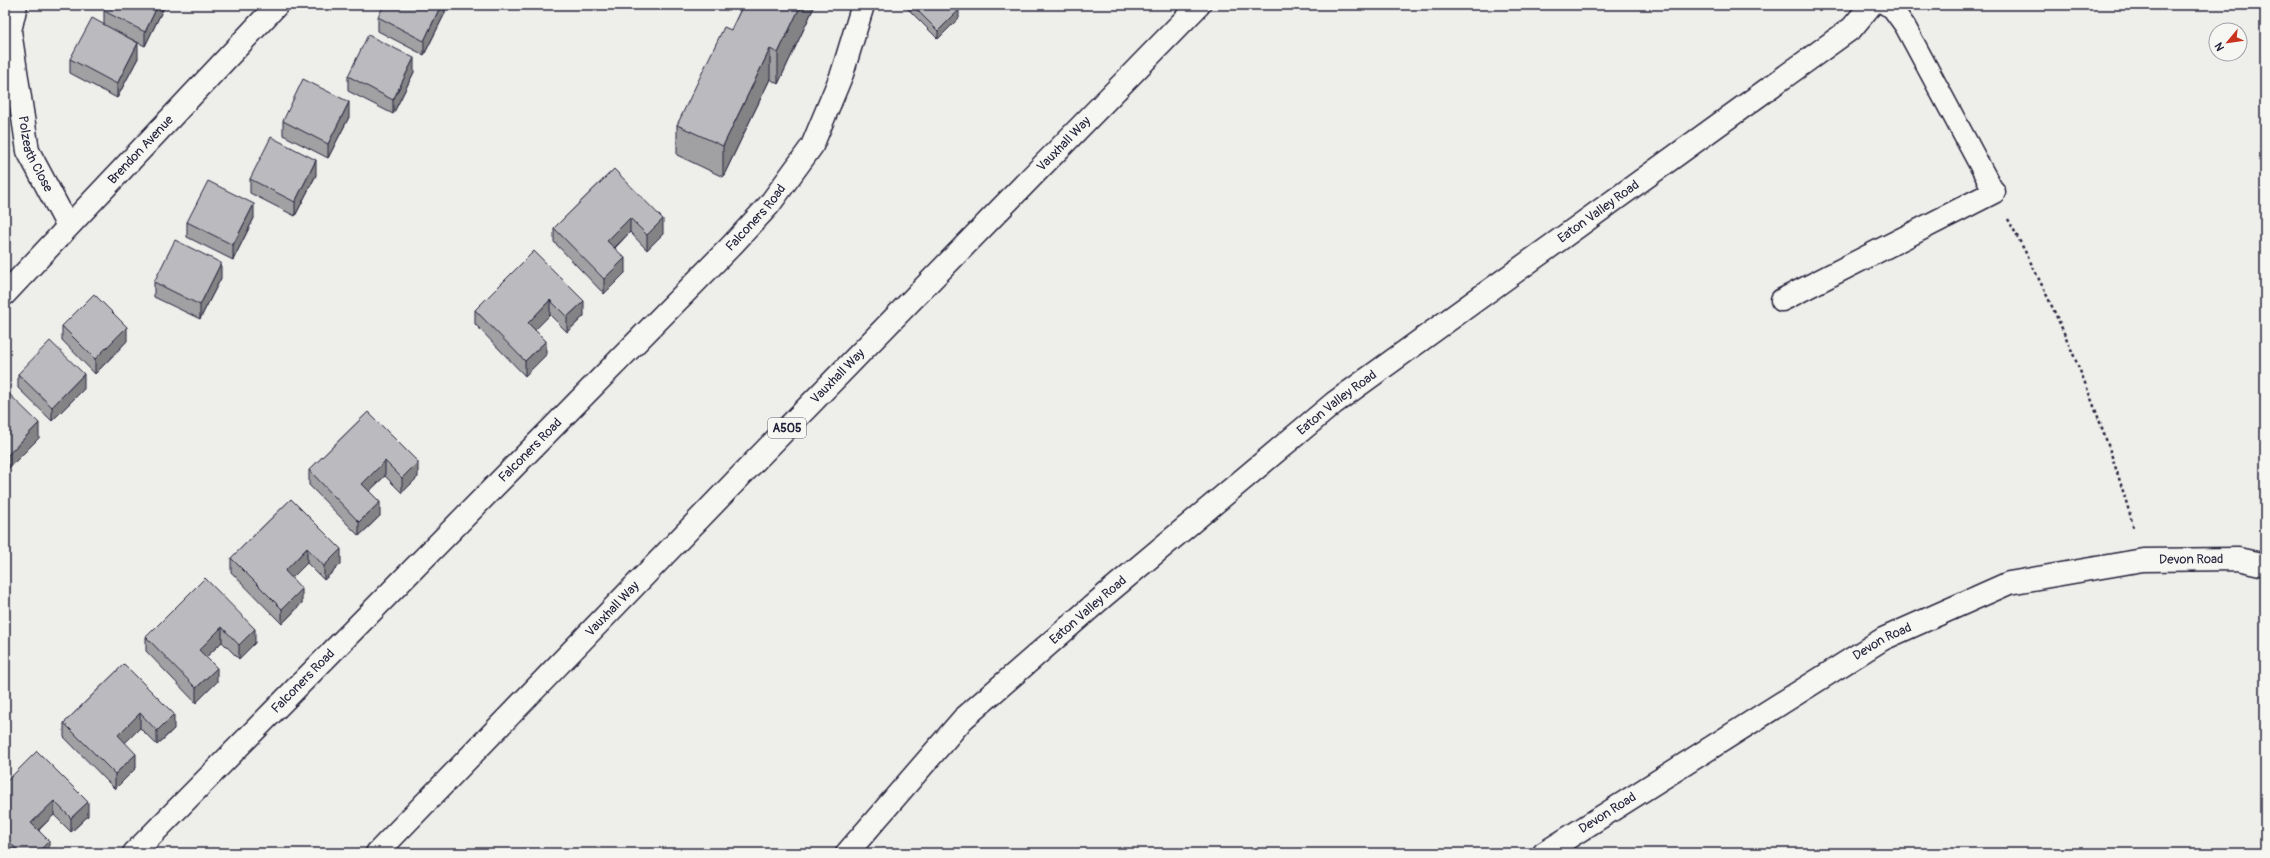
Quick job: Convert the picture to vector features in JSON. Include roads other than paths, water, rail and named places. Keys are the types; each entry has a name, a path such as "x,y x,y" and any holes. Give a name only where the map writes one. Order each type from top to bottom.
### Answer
{"street":[{"name":"Polzeath Close","path":"16,5 10,31 28,150 68,226"},
{"name":"Brendon Avenue","path":"5,294 277,5"},
{"name":"Falconers Road","path":"134,853 732,245 769,205 812,146 842,74 863,5"},
{"name":"Vauxhall Way","path":"377,853 798,416 1199,5"},
{"name":"Eaton Valley Road","path":"847,853 963,718 1104,596 1334,403 1852,28 1871,5"},
{"path":"1782,300 1994,192"},
{"name":"Devon Road","path":"1544,853 1883,640 2009,583 2143,560 2238,559 2265,565"}],"lane":[{"path":"1886,5 1892,8 1905,26 1994,192"}]}
